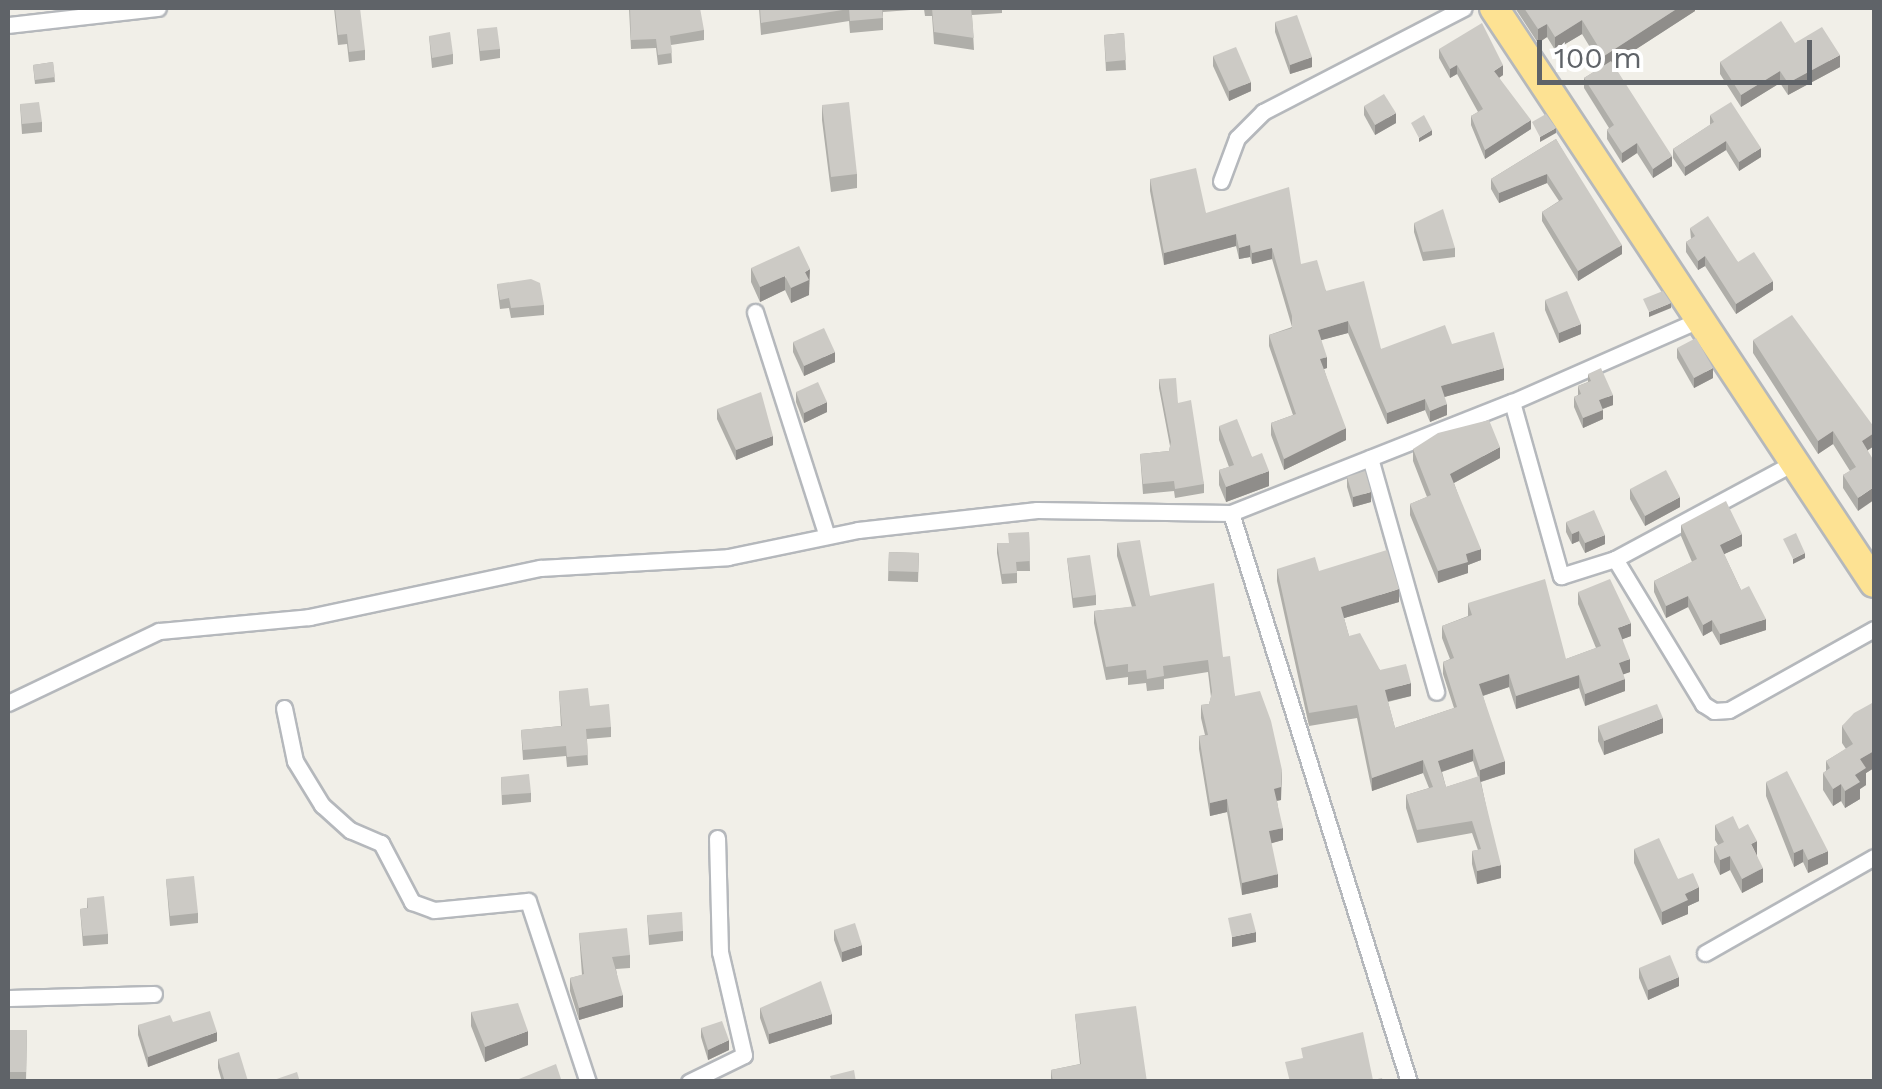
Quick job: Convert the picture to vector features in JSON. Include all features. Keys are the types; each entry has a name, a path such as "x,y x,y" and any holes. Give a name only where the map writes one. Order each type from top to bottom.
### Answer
{"highway":[{"path":"1494,8 1874,583"}],"street":[{"path":"8,25 158,8"},
{"path":"1221,181 1237,138 1263,112 1464,8"},
{"path":"755,312 827,536"},
{"path":"8,704 159,631 309,617 540,568 728,556 827,536 1038,510 1231,513 1512,402 1701,318"},
{"path":"1512,402 1561,576 1616,559 1796,461"},
{"path":"1370,458 1436,692"},
{"path":"1231,513 1410,1082"},
{"path":"1616,559 1703,704 1714,712 1729,710 1874,629"},
{"path":"284,708 295,762 322,804 350,830 381,843 412,902 434,910 528,901 588,1082"},
{"path":"689,1082 744,1055 720,952 717,838"},
{"path":"1704,953 1874,858"},
{"path":"8,998 154,994"}],"building":[{"path":"335,8 360,8 365,50 349,52 347,34 338,35"},
{"path":"630,8 700,8 704,30 670,36 672,53 658,55 656,39 631,40"},
{"path":"760,8 882,8 883,18 850,21 849,9 761,23"},
{"path":"932,8 971,8 974,38 934,32"},
{"path":"1524,8 1678,8 1604,56 1582,20 1555,37 1547,24 1538,29"},
{"path":"1297,15 1312,57 1290,65 1275,22"},
{"path":"1781,21 1795,43 1822,27 1840,55 1788,83 1780,71 1741,95 1720,62"},
{"path":"1482,23 1503,65 1494,71 1531,120 1485,150 1471,116 1483,109 1457,65 1450,69 1439,49"},
{"path":"497,27 500,49 480,51 477,29"},
{"path":"450,32 453,54 432,58 429,36"},
{"path":"1124,33 1126,60 1106,62 1104,35"},
{"path":"1236,47 1251,82 1229,91 1213,56"},
{"path":"1611,61 1672,156 1653,169 1637,143 1622,153 1607,130 1614,125 1584,78"},
{"path":"53,62 55,77 35,80 33,65"},
{"path":"1384,94 1396,113 1375,125 1364,106"},
{"path":"39,102 42,122 22,124 20,104"},
{"path":"849,102 857,174 831,177 822,105"},
{"path":"1731,102 1761,148 1739,162 1726,141 1685,167 1673,149 1714,122 1710,115"},
{"path":"1546,114 1556,128 1540,137 1532,122"},
{"path":"1424,115 1432,130 1419,138 1411,123"},
{"path":"1556,139 1622,245 1578,271 1542,212 1563,199 1547,174 1499,193 1491,179"},
{"path":"1196,168 1206,213 1289,187 1301,264 1317,260 1326,291 1364,281 1381,349 1445,325 1452,344 1494,332 1504,368 1441,386 1447,404 1430,411 1425,399 1387,413 1348,321 1318,330 1327,357 1320,359 1346,428 1284,459 1271,423 1296,414 1269,335 1292,328 1292,316 1272,248 1252,253 1250,245 1239,248 1236,234 1164,253 1150,179"},
{"path":"1443,209 1455,248 1423,252 1414,223"},
{"path":"1708,216 1738,262 1754,252 1773,281 1736,304 1705,256 1698,261 1686,242 1695,236 1690,228"},
{"path":"799,246 810,269 805,272 809,280 791,288 785,276 760,287 751,268"},
{"path":"531,279 540,283 544,305 511,308 509,298 500,300 497,284"},
{"path":"1567,291 1581,324 1559,333 1545,300"},
{"path":"1663,291 1671,303 1649,312 1643,299"},
{"path":"1792,315 1874,427 1874,433 1862,441 1874,461 1874,487 1858,498 1843,475 1856,467 1833,431 1818,441 1753,340"},
{"path":"824,328 835,352 804,366 793,342"},
{"path":"1696,338 1713,368 1694,378 1677,348"},
{"path":"1601,368 1613,395 1599,400 1603,410 1583,418 1574,397 1581,394 1578,386 1591,381 1588,374"},
{"path":"1176,378 1178,403 1191,400 1204,484 1175,489 1174,481 1143,484 1140,454 1169,451 1171,442 1159,379"},
{"path":"818,382 827,402 804,413 796,392"},
{"path":"761,392 773,436 736,450 717,409"},
{"path":"1237,419 1252,457 1262,453 1269,471 1226,487 1219,470 1234,465 1219,426"},
{"path":"1489,420 1500,447 1450,474 1481,549 1466,554 1468,562 1438,571 1410,504 1431,495 1413,449 1438,433"},
{"path":"1666,470 1680,497 1645,516 1630,489"},
{"path":"1365,471 1371,492 1353,497 1347,477"},
{"path":"1726,501 1742,534 1720,545 1741,590 1749,586 1766,619 1720,634 1712,620 1703,625 1688,596 1666,606 1654,581 1697,559 1681,525"},
{"path":"1594,510 1605,535 1585,543 1579,531 1572,534 1566,522"},
{"path":"1029,532 1030,561 1016,562 1017,573 1002,574 997,543 1009,543 1008,533"},
{"path":"1796,533 1805,553 1793,559 1783,539"},
{"path":"1140,540 1150,596 1214,583 1223,657 1230,656 1235,696 1260,691 1282,770 1281,787 1274,789 1283,828 1269,831 1278,874 1242,883 1227,799 1210,803 1199,736 1208,735 1201,705 1209,704 1212,692 1208,660 1163,666 1164,676 1147,679 1146,670 1128,672 1128,664 1106,667 1094,611 1136,606 1117,543"},
{"path":"1387,550 1399,589 1341,607 1349,636 1360,633 1380,670 1406,664 1411,683 1385,690 1395,728 1457,707 1443,662 1454,658 1442,626 1472,615 1468,603 1545,579 1566,659 1601,646 1578,592 1610,579 1631,623 1618,628 1630,659 1619,663 1625,679 1585,694 1579,675 1516,696 1509,674 1479,684 1505,761 1480,770 1473,749 1438,761 1446,787 1479,776 1501,865 1477,871 1472,851 1481,849 1472,821 1417,830 1406,795 1433,787 1423,760 1372,778 1357,705 1309,713 1277,569 1315,557 1319,571"},
{"path":"889,552 919,553 918,572 888,571"},
{"path":"1090,555 1096,595 1073,598 1067,558"},
{"path":"588,688 590,706 609,704 611,727 586,729 588,755 567,757 566,746 523,750 521,730 562,726 559,691"},
{"path":"1874,702 1874,751 1860,759 1866,768 1855,775 1860,782 1845,791 1841,784 1833,789 1823,773 1830,768 1826,761 1853,744 1842,726 1854,713"},
{"path":"1657,704 1663,718 1604,741 1598,726"},
{"path":"1787,771 1828,851 1808,860 1803,849 1794,853 1766,782"},
{"path":"529,774 531,793 502,795 501,777"},
{"path":"1733,816 1739,829 1748,824 1757,841 1751,844 1763,868 1742,879 1730,856 1720,860 1714,847 1724,842 1715,825"},
{"path":"1659,838 1678,879 1693,873 1699,887 1685,894 1688,900 1662,912 1634,849"},
{"path":"194,876 198,913 170,916 166,879"},
{"path":"104,896 108,934 83,936 80,909 88,908 87,898"},
{"path":"682,912 683,931 649,935 647,915"},
{"path":"1251,913 1256,932 1232,937 1228,918"},
{"path":"855,923 862,945 842,952 834,930"},
{"path":"627,928 630,955 612,957 623,995 579,1008 570,978 584,974 579,933"},
{"path":"1670,955 1679,977 1648,990 1639,968"},
{"path":"821,981 832,1014 769,1034 760,1008"},
{"path":"518,1003 528,1031 485,1047 471,1012"},
{"path":"1136,1006 1147,1082 1053,1082 1051,1070 1081,1064 1075,1014"},
{"path":"210,1011 217,1032 148,1057 138,1025 170,1015 173,1022"},
{"path":"722,1021 729,1040 708,1050 701,1028"},
{"path":"8,1030 27,1030 26,1072 8,1072"},
{"path":"1363,1032 1373,1080 1382,1078 1383,1082 1290,1082 1285,1062 1303,1058 1301,1048"},
{"path":"239,1052 248,1081 225,1082 218,1059"},
{"path":"556,1064 562,1082 514,1082 514,1081"},
{"path":"854,1070 856,1082 832,1082 830,1076"},
{"path":"297,1072 300,1082 268,1082"}]}
